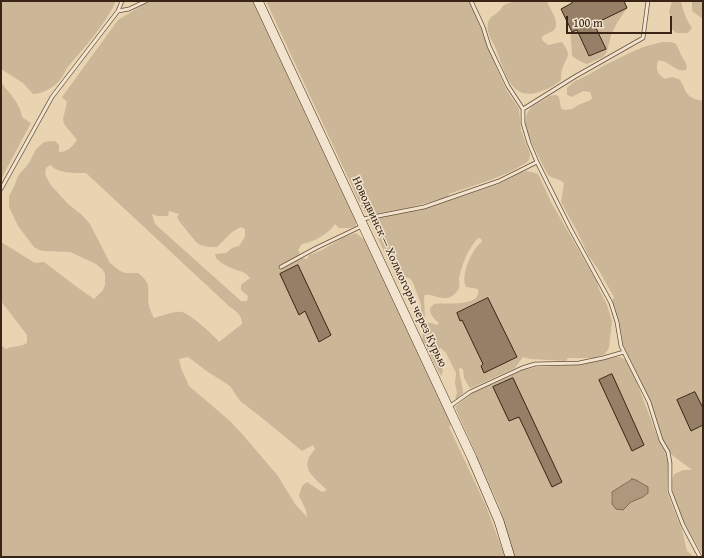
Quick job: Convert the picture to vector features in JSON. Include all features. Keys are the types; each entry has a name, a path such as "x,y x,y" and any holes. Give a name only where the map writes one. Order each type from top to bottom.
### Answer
{"main road":[{"name":"Новодвинск — Холмогоры через Курью","path":"258,1 449,407 499,521 510,557"}],"lane":[{"path":"1,189 52,97 118,11 122,1"},
{"path":"118,11 129,9 146,1"},
{"path":"471,1 483,27 489,46 508,86 523,109 523,123 537,162 570,228 611,303 617,322 621,346 648,402 661,440 668,452 670,463 670,491 683,525 700,557"},
{"path":"523,109 576,76 643,38 648,1"},
{"path":"281,267 362,222 424,207 499,181 537,162"},
{"path":"449,407 470,392 522,368 535,364 578,363 624,352"}],"shaded area":[{"path":"1,1 116,1 100,28 67,68 62,78 46,91 33,94 23,83 1,69"},
{"path":"149,1 254,1 357,222 355,227 349,228 339,228 335,224 329,231 320,237 302,244 298,250 302,258 307,259 309,255 322,250 344,237 356,233 365,240 441,401 451,425 449,427 486,506 505,557 1,557 1,345 6,349 24,345 27,343 27,335 1,301 1,242 35,263 44,262 94,299 103,290 105,285 105,274 96,264 70,252 44,251 34,247 18,226 9,207 9,196 18,176 29,163 36,149 44,142 55,141 59,145 59,152 70,149 77,140 64,124 63,119 67,102 62,97 118,20","holes":["50,165 62,171 86,173 237,312 241,318 242,324 219,342 202,325 182,312 171,313 154,318 149,306 148,284 146,281 138,273 126,273 120,271 110,263 90,224 82,215 68,204 50,184 45,174 46,168","169,211 179,214 177,217 179,221 196,242 206,246 217,247 233,231 241,227 245,229 245,237 239,246 232,248 226,253 215,254 216,258 230,268 248,275 250,278 241,285 241,290 248,296 247,301 241,301 155,224 152,214 157,216 168,216","188,357 230,386 240,401 302,451 313,445 315,449 307,464 308,469 310,473 327,490 322,492 307,482 302,486 299,496 306,510 307,517 295,504 278,476 243,435 230,421 189,386 181,368 179,359"]},
{"path":"266,1 470,1 497,69 507,91 519,109 521,130 530,154 529,160 510,172 449,194 448,197 408,208 377,214 367,213 363,210"},
{"path":"516,1 547,1 556,20 556,24 553,31 543,36 542,40 548,45 562,42 568,54 562,71 561,80 554,86 529,94 521,92 510,82 505,74 487,27 491,17 504,5"},
{"path":"672,1 681,1 685,15 692,28 688,33 676,33 672,29 669,11"},
{"path":"692,1 703,1 703,19 692,11"},
{"path":"627,8 611,35 607,52 603,57 587,64 572,56 570,37 572,32 577,30 589,56 605,49 592,20 599,21"},
{"path":"662,42 671,42 677,45 687,67 686,70 678,70 665,62 658,61 657,69 659,73 665,79 672,77 679,79 690,97 703,101 703,555 681,516 673,493 672,483 674,474 683,470 692,470 672,455 663,441 640,379 623,345 619,320 612,302 614,297 588,255 561,202 564,183 548,175 532,144 526,124 526,116 529,110 549,96 556,95 559,97 561,108 564,110 572,109 591,100 592,97 590,92 583,91 572,97 567,95 567,88 576,81 617,59 644,47"},
{"path":"1,83 17,103 22,117 31,123 1,179"},
{"path":"526,171 538,174 551,202 597,282 612,321 609,348 605,354 594,358 568,358 566,361 530,359 523,357 515,368 471,388 464,378 463,369 459,368 463,393 457,399 455,398 457,393 455,383 456,373 446,353 441,348 437,352 443,371 441,376 422,339 424,325 426,323 431,323 437,325 439,323 431,313 430,308 434,304 469,302 478,295 478,289 466,287 465,276 471,256 474,250 482,242 481,239 478,238 466,257 460,274 457,292 447,298 425,295 425,318 415,318 413,313 418,314 421,307 413,283 410,279 404,278 400,279 399,284 370,221 372,219 424,209 499,184"},
{"path":"616,357 626,360 637,383 659,441 665,452 668,463 667,492 682,530 687,551 694,557 515,557 500,508 455,407 471,394 523,370 536,367 578,365","holes":["629,480 636,480 648,487 646,495 631,502 628,506 611,502 611,494"]},
{"path":"632,479 648,487 648,493 631,502 623,510 616,509 612,504 612,492"}],"building":[{"path":"571,1 624,1 627,8 594,24 606,49 589,56 577,30 572,32 561,9 572,3"},
{"path":"298,265 331,335 319,342 305,311 299,315 280,274"},
{"path":"488,298 517,357 484,373 481,366 483,364 462,320 460,321 457,313"},
{"path":"612,374 644,445 632,451 599,380"},
{"path":"513,378 562,482 552,487 519,417 509,421 493,387"},
{"path":"695,392 703,408 703,425 691,431 677,400"}]}
